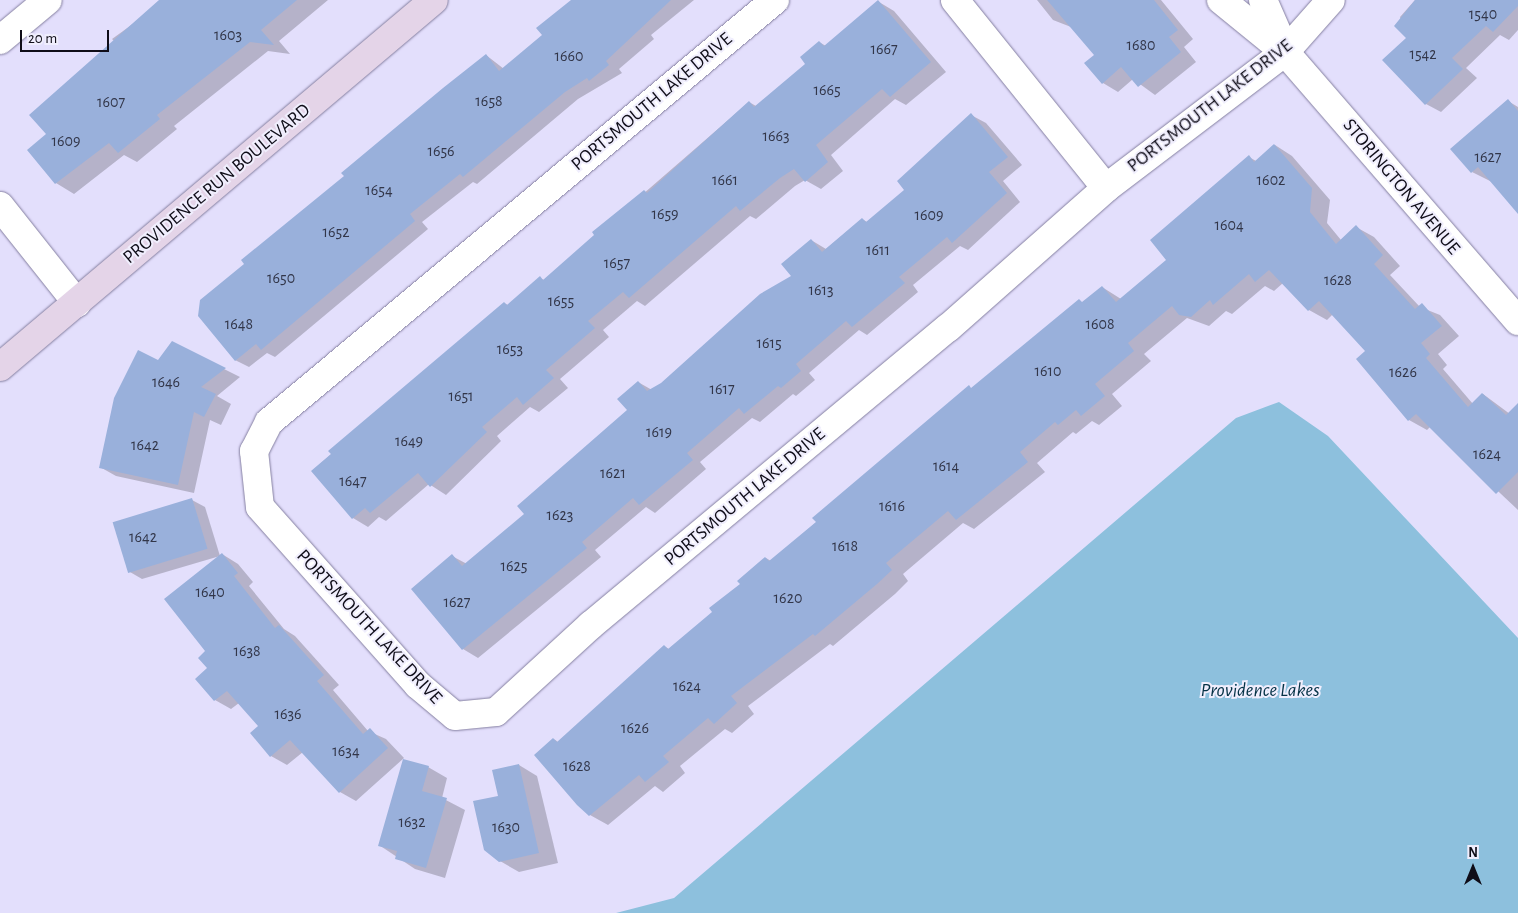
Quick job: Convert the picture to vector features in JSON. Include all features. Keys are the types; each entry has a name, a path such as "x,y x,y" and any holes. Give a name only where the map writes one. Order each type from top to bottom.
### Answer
{"street":[{"path":"0,40 48,0"},
{"name":"PROVIDENCE RUN BOULEVARD","path":"0,367 434,0"},
{"name":"PORTSMOUTH LAKE DRIVE","path":"775,0 269,422 254,451 260,507 418,685 455,716 496,712 591,626 948,328 1106,188 1285,52 1331,0"},
{"path":"955,0 1106,188"},
{"name":"STORINGTON AVENUE","path":"1221,0 1285,52 1518,321"},
{"name":"STORINGTON AVENUE","path":"1263,0 1285,52"},
{"path":"0,206 77,303"}],"water":[{"name":"Providence Lakes","path":"1279,402 1328,436 1518,638 1518,913 616,913 674,898 1236,418"}],"building":[{"path":"159,0 297,0 261,30 274,45 250,42 157,115 160,119 118,153 109,143 55,184 27,150 46,134 29,115"},
{"path":"571,0 671,0 606,61 609,65 589,81 587,78 565,92 463,177 460,174 410,214 415,221 261,350 256,344 235,361 198,316 200,300 244,264 241,260 344,176 341,173 443,88 486,54 499,71 542,35 536,28"},
{"path":"878,0 931,62 890,97 882,89 816,145 828,162 805,182 794,169 740,211 736,206 629,298 623,292 588,321 595,328 546,370 554,378 523,405 517,397 482,427 487,432 430,487 418,473 370,513 365,508 352,519 311,471 331,454 328,451 504,302 507,305 540,276 543,280 594,235 592,232 644,190 647,193 749,101 754,107 805,64 800,57 819,41 824,46"},
{"path":"1047,0 1154,0 1178,30 1169,37 1181,52 1138,87 1121,67 1102,84 1084,63 1094,55"},
{"path":"1415,0 1518,0 1518,6 1493,32 1486,26 1452,58 1463,69 1425,105 1382,60 1406,38 1394,26"},
{"path":"1508,99 1518,111 1518,214 1478,167 1471,173 1450,149"},
{"path":"971,113 1008,157 989,172 1007,193 952,243 947,237 899,277 905,283 852,327 846,321 796,364 801,371 781,388 778,386 744,414 739,408 687,453 693,460 639,505 633,498 582,542 587,548 462,650 411,589 452,554 462,566 524,514 517,506 627,410 617,399 638,381 647,391 661,383 760,294 791,276 781,264 811,239 822,252 862,218 866,222 904,190 897,181"},
{"path":"1274,144 1312,188 1310,212 1336,244 1356,225 1383,255 1374,264 1415,309 1422,303 1442,326 1421,343 1430,354 1426,358 1468,407 1482,393 1506,415 1518,403 1518,472 1496,494 1416,414 1408,421 1356,359 1365,351 1319,301 1308,311 1269,270 1255,282 1249,274 1213,305 1210,300 1191,317 1179,315 1172,306 1128,343 1134,351 1095,384 1105,396 1081,416 1076,410 1058,425 1055,422 1020,452 1028,462 956,520 948,511 886,563 892,570 877,584 815,636 813,634 731,696 737,703 714,724 708,718 663,756 669,762 645,782 639,775 589,816 577,805 534,755 553,738 557,742 664,645 668,649 712,612 709,608 740,584 737,581 765,557 769,561 816,522 812,518 969,385 971,388 1079,299 1082,302 1102,286 1116,302 1166,260 1150,240 1249,155 1254,162"},
{"path":"172,341 226,368 201,387 216,394 204,417 194,412 178,485 99,468 114,398 138,350 158,360"},
{"path":"192,498 207,549 128,573 113,522"},
{"path":"222,553 238,573 234,576 275,628 279,625 324,675 317,681 363,734 370,728 388,748 339,793 290,740 270,757 250,733 258,726 227,691 214,701 195,679 207,668 198,658 205,651 164,599"},
{"path":"403,759 429,766 422,791 447,798 426,868 395,859 397,851 378,846"},
{"path":"519,764 539,853 499,862 484,850 473,801 498,796 492,770"}]}
